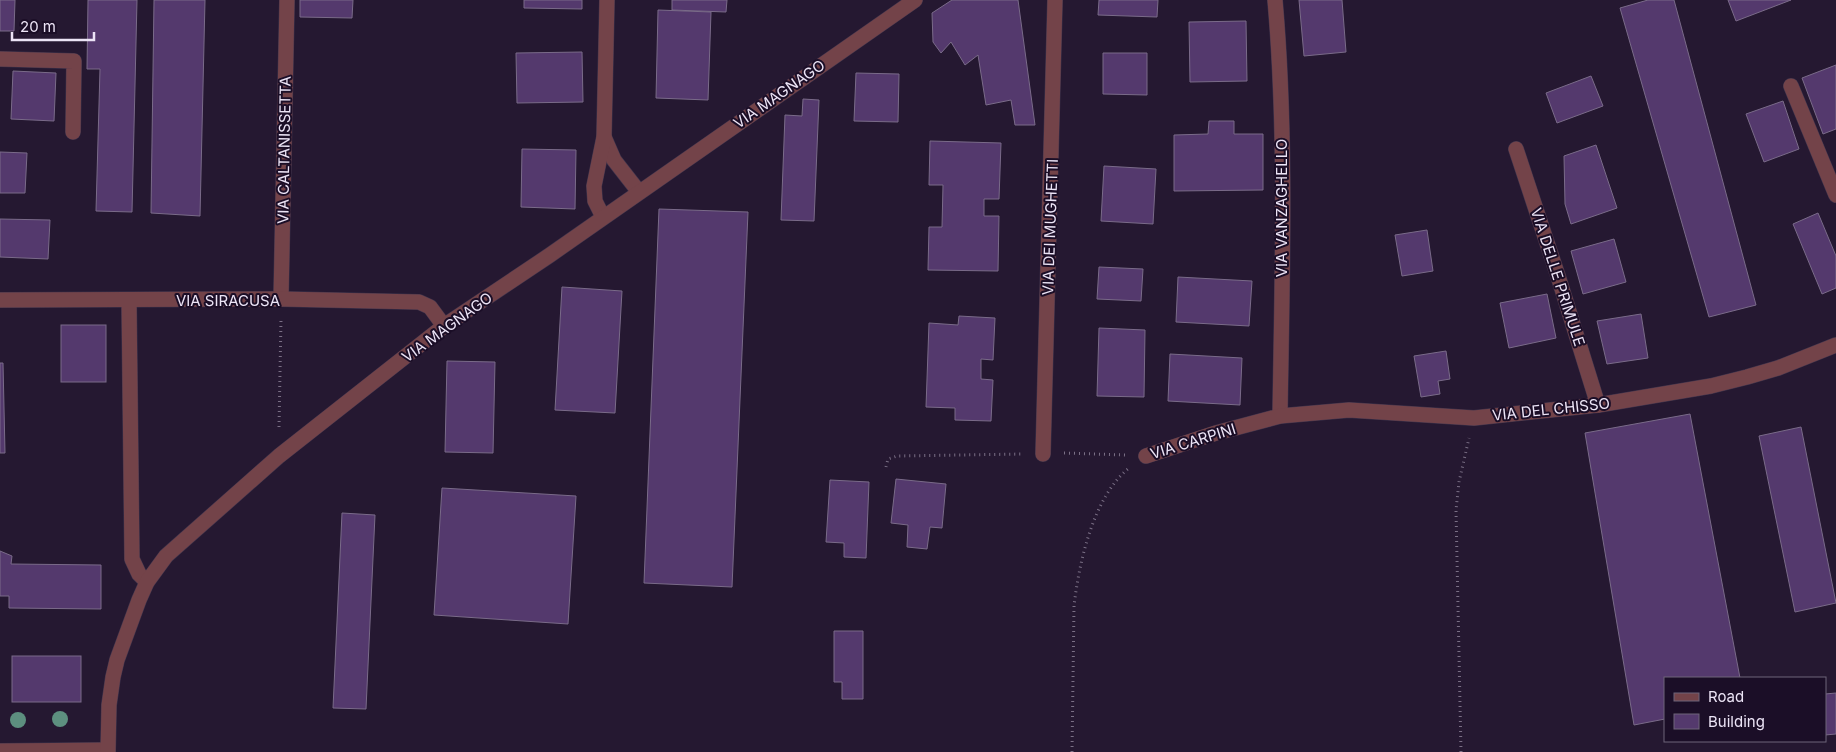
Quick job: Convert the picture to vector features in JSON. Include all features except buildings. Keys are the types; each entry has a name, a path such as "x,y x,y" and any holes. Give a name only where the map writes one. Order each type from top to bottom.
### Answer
{"street":[{"name":"VIA CALTANISSETTA","path":"281,299 287,0"},
{"path":"603,217 596,206 594,195 595,175 604,137 607,0"},
{"name":"VIA MAGNAGO","path":"0,752 107,751 109,705 113,677 132,617 148,582 166,556 279,456 444,326 915,0"},
{"name":"VIA DEI MUGHETTI","path":"1043,454 1055,0"},
{"name":"VIA VANZAGHELLO","path":"1275,0 1280,89 1282,218 1280,416"},
{"path":"0,59 74,61 73,132"},
{"path":"1791,86 1836,195"},
{"path":"604,137 614,160 639,192"},
{"name":"VIA DELLE PRIMULE","path":"1516,149 1598,405"},
{"name":"VIA SIRACUSA","path":"0,300 281,299 419,302 430,307 444,326"},
{"path":"130,300 132,559 139,574 148,582"},
{"name":"VIA DEL CHISSO","path":"1474,418 1598,405 1729,381 1778,368 1836,345"},
{"name":"VIA CARPINI","path":"1146,456 1216,433 1280,416 1349,410 1474,418"}],"path":[{"path":"279,456 281,299"},
{"name":"VIA DEL CHISSO","path":"1461,752 1457,495 1474,418"},
{"name":"VIA CARPINI","path":"886,467 888,459 897,456 1081,453 1146,456"},
{"path":"1072,752 1074,606 1082,560 1094,522 1109,493 1126,472 1146,456"}]}
